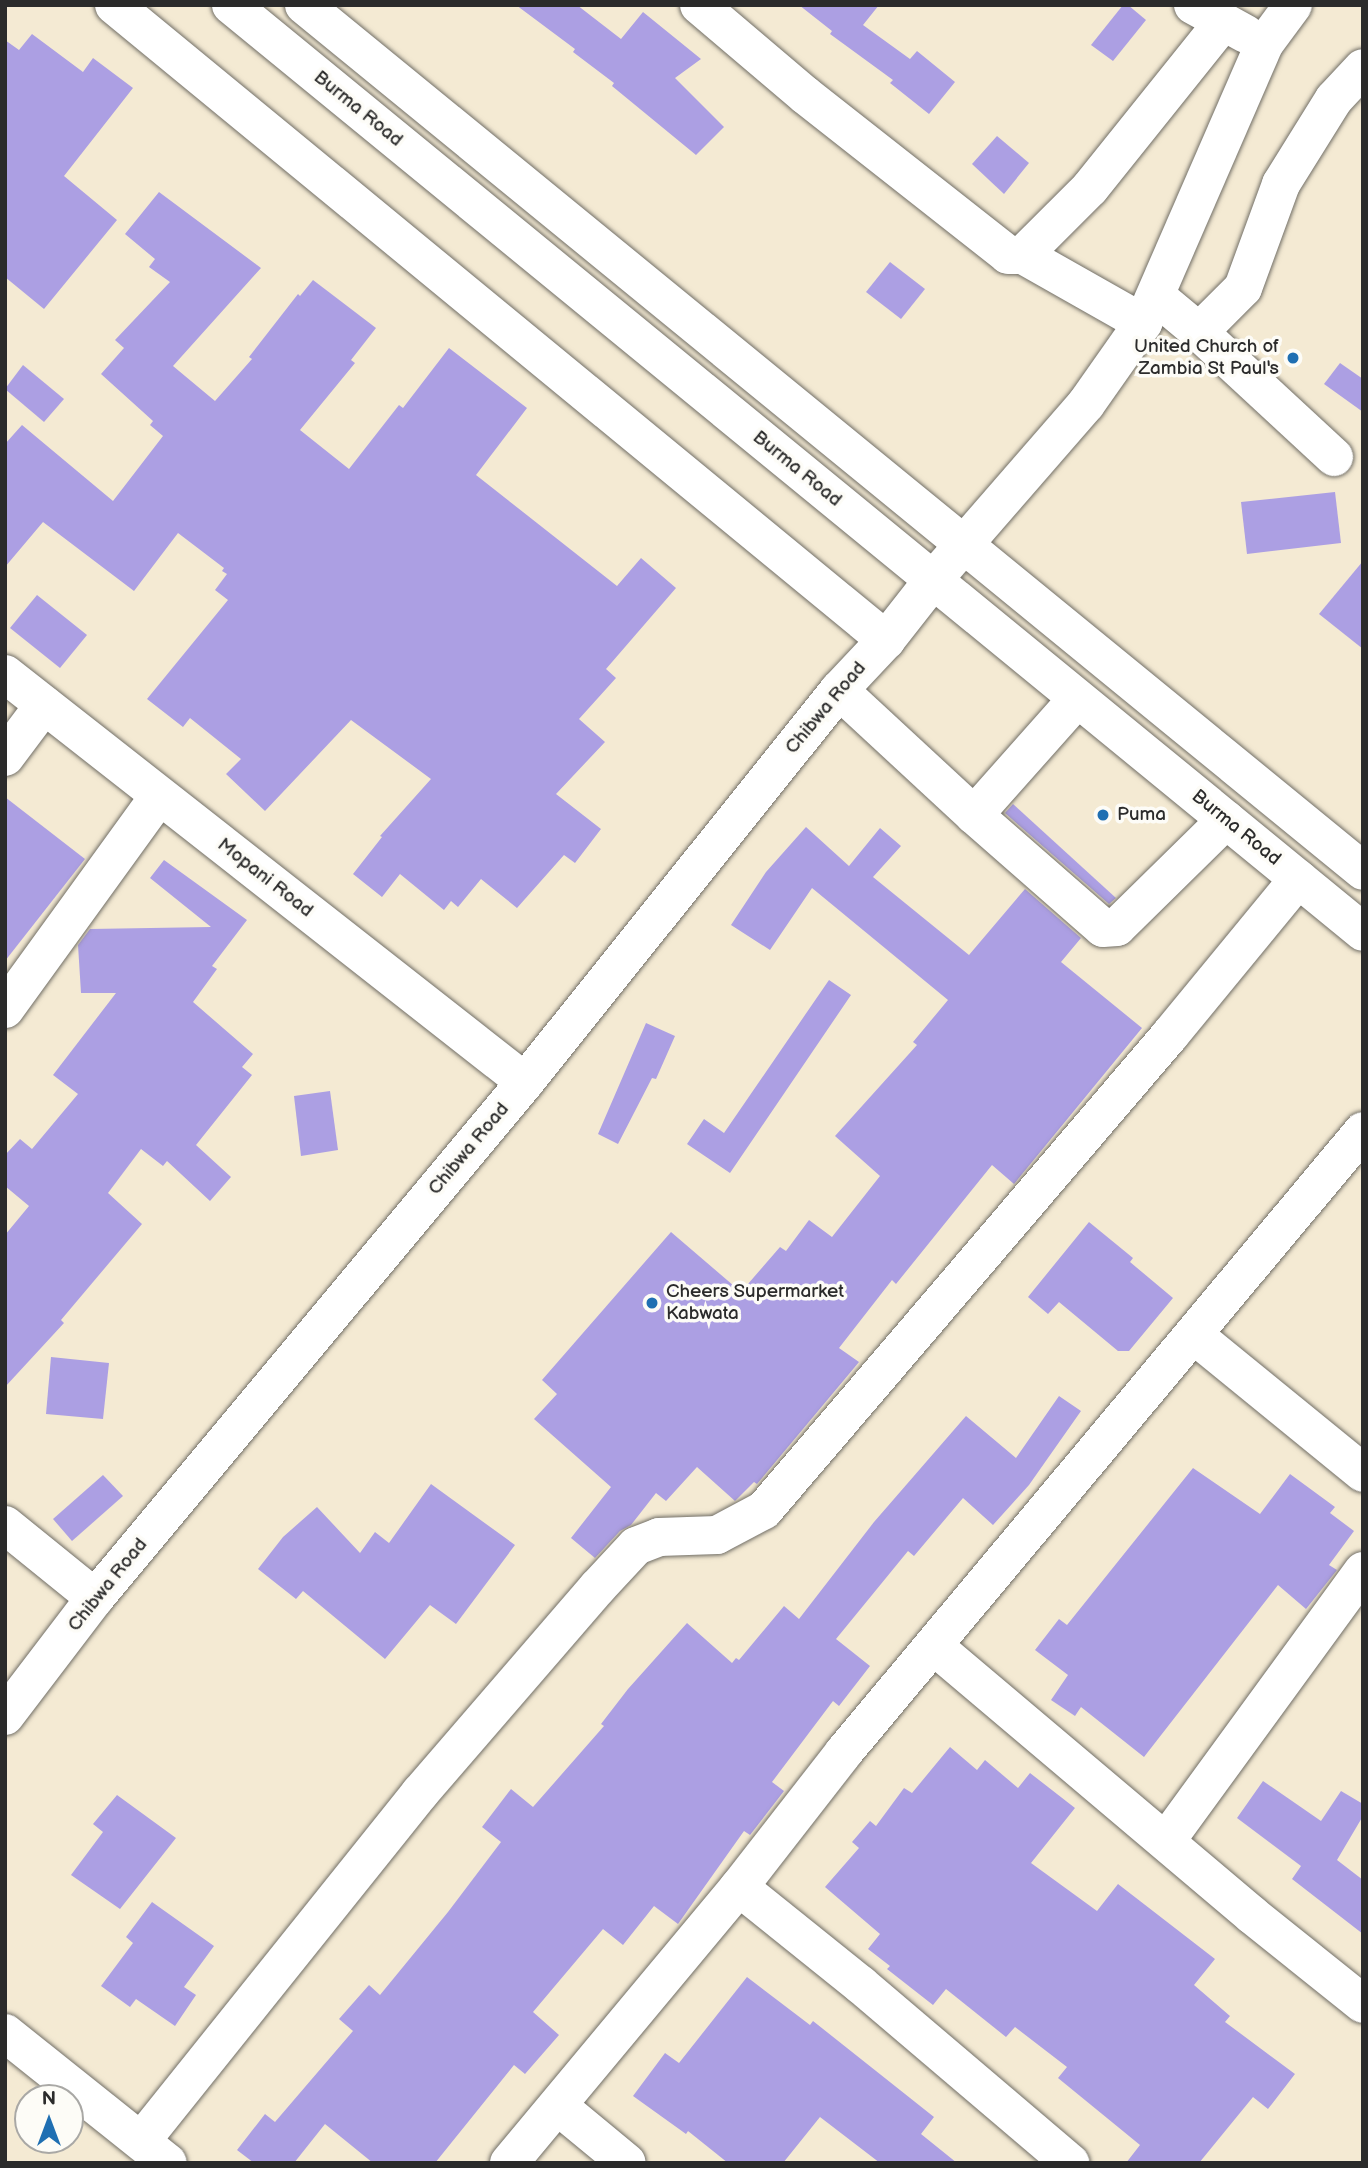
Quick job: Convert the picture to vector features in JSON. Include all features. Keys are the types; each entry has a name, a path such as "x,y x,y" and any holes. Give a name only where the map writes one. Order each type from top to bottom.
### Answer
{"street":[{"path":"114,5 886,640"},
{"name":"Burma Road","path":"231,5 1363,932"},
{"path":"304,5 1363,871"},
{"path":"699,5 805,94 1008,255 1023,256 1199,332 1334,457"},
{"name":"Chibwa Road","path":"5,1716 95,1598 525,1082 839,690 886,640 933,580 1086,404 1149,309 1265,43 1293,5"},
{"path":"1023,256 1090,188 1207,14 1265,43"},
{"path":"1199,332 1243,288 1282,184 1334,99 1363,68"},
{"name":"Mopani Road","path":"5,674 525,1082"},
{"path":"839,690 974,815 1103,928 1118,927 1226,820"},
{"path":"974,815 1077,699"},
{"path":"5,757 44,705"},
{"path":"5,1009 159,796"},
{"path":"5,2033 155,2152 420,1793 597,1588 636,1546 659,1537 716,1535 764,1510 1170,1035 1298,879"},
{"path":"509,2163 739,1887 844,1752 935,1647 1363,1131"},
{"path":"1194,1335 1363,1473"},
{"path":"5,1525 95,1598"},
{"path":"1166,1841 1363,1571"},
{"path":"935,1647 1363,2004"},
{"path":"739,1887 861,1985 1070,2163"},
{"path":"558,2106 627,2163"}],"building":[{"path":"516,5 577,5 621,39 643,12 701,59 675,78 724,127 696,155 612,86 614,83 573,52 575,49"},
{"path":"799,5 879,5 863,25 910,59 917,51 955,82 929,114 890,83 893,80 830,34 832,31"},
{"path":"1123,5 1128,5 1146,20 1113,61 1091,45"},
{"path":"32,34 83,72 93,58 133,88 64,176 117,220 44,309 5,277 5,40 19,50"},
{"path":"997,136 1029,163 1004,194 972,164"},
{"path":"159,192 261,268 173,366 215,401 252,359 249,357 298,294 300,296 313,280 376,328 351,360 355,363 300,430 349,469 399,405 403,408 449,348 527,408 476,475 617,586 641,558 676,588 606,669 616,678 579,719 605,742 556,794 601,829 575,863 564,855 517,908 481,879 458,907 451,901 444,910 400,874 382,897 353,874 382,837 380,836 431,779 351,720 265,811 226,774 241,759 190,718 183,727 147,699 228,600 215,590 227,574 222,571 224,568 178,533 134,591 43,522 5,567 5,444 22,425 113,501 163,436 150,425 153,421 101,374 124,348 115,340 170,282 149,267 155,259 125,234"},
{"path":"890,262 925,289 901,319 866,292"},
{"path":"1340,363 1363,379 1363,412 1324,384"},
{"path":"23,365 64,399 44,422 5,389"},
{"path":"1335,492 1341,543 1247,554 1241,502"},
{"path":"1363,561 1363,649 1319,614"},
{"path":"37,595 87,635 60,668 10,628"},
{"path":"5,797 85,859 5,961"},
{"path":"1013,804 1116,898 1109,904 1005,813"},
{"path":"806,827 849,866 880,828 901,846 873,877 969,955 1025,889 1081,938 1061,962 1142,1028 1014,1184 992,1165 896,1284 892,1280 839,1348 859,1362 757,1484 754,1482 735,1501 697,1467 666,1501 656,1493 631,1525 620,1531 595,1558 571,1538 611,1487 534,1419 557,1394 542,1380 671,1232 741,1292 780,1247 786,1251 809,1220 832,1237 880,1176 835,1136 917,1045 913,1042 948,1000 812,888 770,950 731,925 766,872"},
{"path":"164,860 247,920 212,966 217,969 193,1002 253,1054 242,1067 252,1075 196,1145 231,1177 210,1201 167,1161 163,1166 141,1149 108,1193 142,1224 61,1320 64,1323 5,1387 5,1235 29,1206 5,1186 5,1155 20,1139 32,1149 78,1094 53,1075 116,993 81,993 78,945 90,929 211,927 150,878"},
{"path":"829,980 851,995 730,1173 687,1144 704,1119 724,1133"},
{"path":"646,1023 675,1036 656,1079 652,1078 618,1144 598,1134"},
{"path":"330,1091 338,1150 301,1156 294,1096"},
{"path":"1089,1222 1133,1258 1130,1262 1173,1298 1129,1351 1118,1351 1059,1302 1048,1314 1028,1297"},
{"path":"51,1357 109,1363 103,1419 46,1414"},
{"path":"1059,1396 1081,1411 1029,1485 993,1525 963,1498 914,1556 908,1551 836,1639 870,1666 839,1706 833,1701 772,1782 784,1791 750,1835 744,1831 678,1924 654,1906 623,1945 603,1929 533,2012 559,2035 525,2074 514,2065 435,2163 373,2163 325,2124 294,2163 254,2163 237,2150 265,2114 275,2122 353,2031 339,2019 369,1985 380,1995 448,1912 501,1842 482,1827 511,1789 533,1807 604,1726 601,1724 628,1689 687,1623 732,1663 736,1658 739,1660 784,1606 799,1619 874,1522 966,1416 1016,1458"},
{"path":"1193,1468 1260,1514 1290,1474 1335,1507 1330,1513 1354,1531 1329,1565 1337,1570 1306,1609 1278,1585 1144,1757 1081,1707 1075,1716 1051,1700 1068,1675 1035,1650 1059,1619 1067,1625"},
{"path":"103,1475 123,1496 72,1541 53,1519"},
{"path":"431,1484 515,1545 456,1624 430,1605 385,1659 303,1591 296,1599 258,1569 283,1537 317,1507 360,1553 375,1532 389,1543"},
{"path":"950,1747 977,1770 985,1760 1018,1788 1030,1773 1075,1808 1031,1863 1097,1911 1118,1884 1215,1959 1194,1985 1230,2016 1225,2022 1295,2074 1268,2109 1253,2097 1199,2163 1126,2163 1140,2145 1058,2078 1067,2067 1015,2027 1006,2037 946,1989 933,2005 887,1969 890,1966 868,1949 880,1934 825,1887 859,1848 852,1842 870,1821 876,1826 904,1788 912,1793"},
{"path":"1263,1781 1321,1821 1341,1791 1363,1804 1363,1816 1337,1860 1363,1880 1363,1934 1292,1879 1301,1866 1237,1818"},
{"path":"117,1795 176,1838 120,1909 71,1875 103,1832 93,1824"},
{"path":"152,1902 214,1946 184,1987 196,1995 175,2026 136,1999 130,2007 101,1986 133,1943 126,1937"},
{"path":"747,1977 810,2025 813,2021 934,2117 921,2134 957,2163 880,2163 820,2117 783,2163 728,2163 688,2131 686,2134 633,2096 665,2053 679,2063"}],"place":[{"name":"United Church of Zambia St Paul's","path":"1293,358"},
{"name":"Puma","path":"1103,815"},
{"name":"Cheers Supermarket Kabwata","path":"652,1303"}]}
